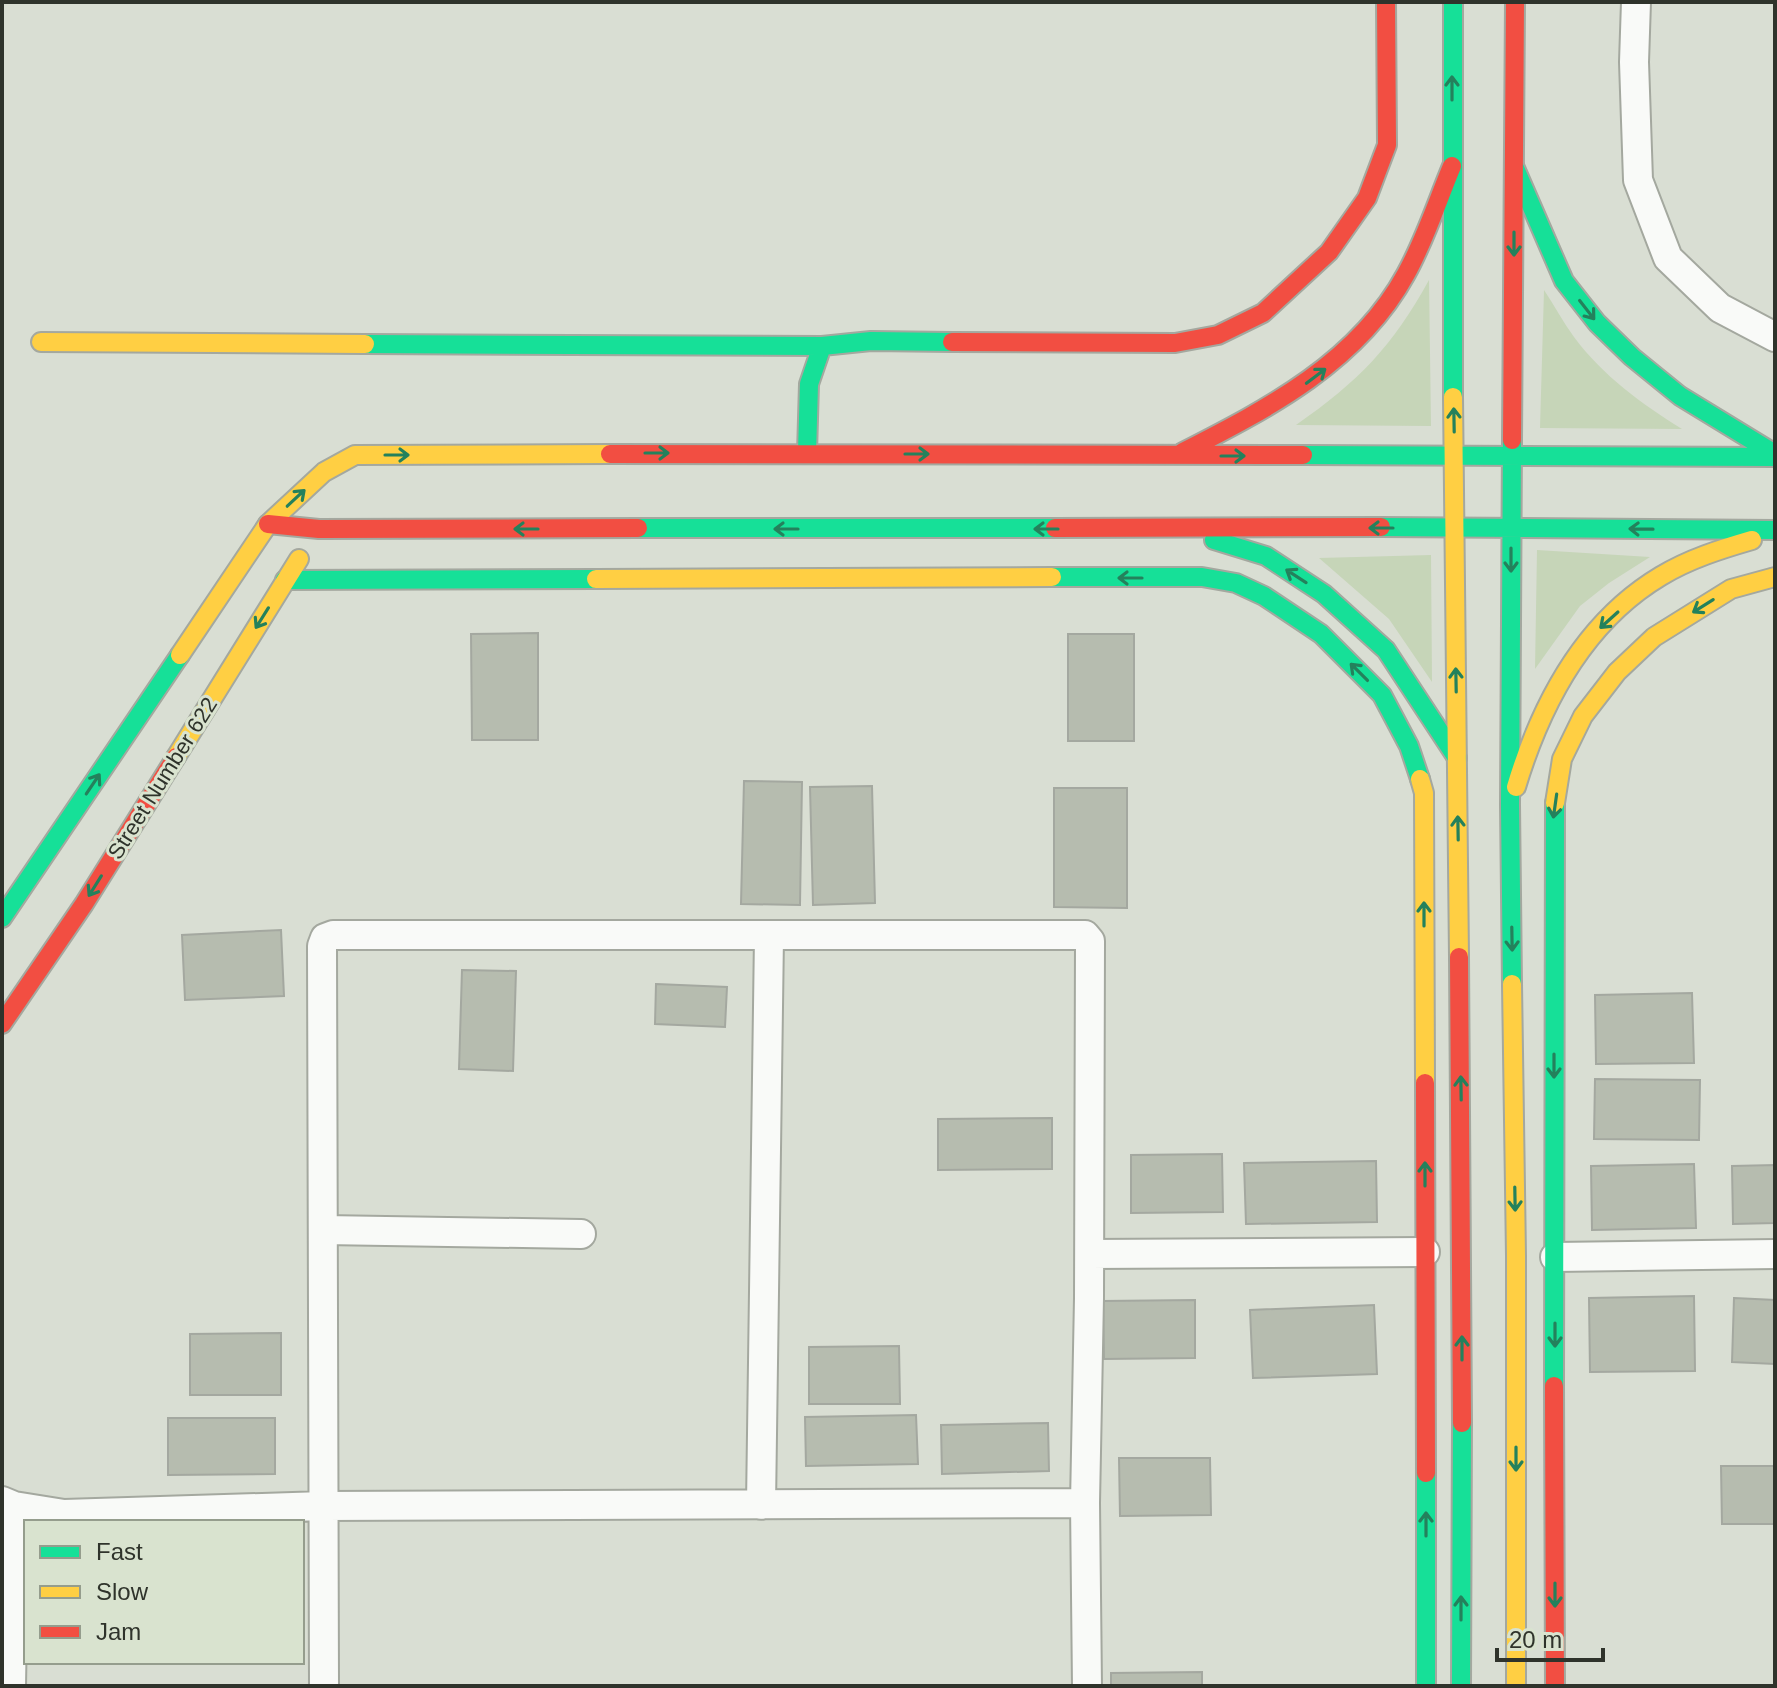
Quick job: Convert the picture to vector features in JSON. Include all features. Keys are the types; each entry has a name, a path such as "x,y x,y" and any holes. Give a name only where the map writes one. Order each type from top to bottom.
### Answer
{"main road":[{"path":"41,342 822,346 871,341 1175,343 1218,335 1263,313 1329,252 1367,198 1387,145 1386,2"},
{"path":"1453,2 1453,528 1463,1252 1461,1686"},
{"path":"1515,2 1510,805 1516,1256 1516,1686"},
{"path":"1176,456 1265,411 1314,378 1357,343 1387,306 1407,273 1452,166"},
{"path":"1514,166 1564,281 1597,323 1632,357 1680,396 1775,455"},
{"path":"807,453 810,376 813,361 822,346"},
{"path":"2,918 268,524 324,472 355,455 1775,455"},
{"path":"268,524 319,529 1511,527 1775,532"},
{"path":"1180,528 1266,556 1324,594 1386,650 1457,758"},
{"name":"Street Number 622","path":"2,1024 84,904 319,529"},
{"path":"1510,805 1535,729 1558,685 1596,631 1652,582 1713,551 1775,532"},
{"path":"285,580 1202,577 1236,583 1264,596 1321,634 1382,695 1409,746 1424,793 1426,1686"},
{"path":"1555,1686 1553,815 1562,759 1583,716 1617,672 1654,637 1731,589 1775,577"}],"street":[{"path":"1636,2 1634,62 1638,180 1668,258 1720,308 1775,337"},
{"path":"324,1686 322,946 325,938 333,935 1089,937 1090,1254 1085,1503 1087,1686"},
{"path":"761,1505 769,936"},
{"path":"324,1230 581,1234"},
{"path":"1090,1254 1425,1252"},
{"path":"1555,1257 1775,1254"},
{"path":"11,1686 8,1503 64,1514 324,1506 1085,1503"}],"green space":[{"path":"1429,280 1431,426 1296,425 1338,393 1372,361 1401,325"},
{"path":"1544,290 1574,337 1597,364 1638,399 1682,429 1540,428"},
{"path":"1537,550 1650,557 1580,606 1535,669"},
{"path":"1431,555 1432,682 1389,619 1319,558"}],"building":[{"path":"538,633 538,740 472,740 471,634"},
{"path":"1068,634 1134,634 1134,741 1068,741"},
{"path":"744,781 802,782 800,905 741,904"},
{"path":"872,786 875,903 813,905 810,787"},
{"path":"1054,788 1127,788 1127,908 1054,907"},
{"path":"281,930 284,996 185,1000 182,935"},
{"path":"462,970 516,971 513,1071 459,1069"},
{"path":"656,984 727,987 725,1027 655,1024"},
{"path":"1692,993 1694,1063 1596,1064 1595,995"},
{"path":"1595,1079 1700,1080 1699,1140 1594,1139"},
{"path":"1052,1118 1052,1169 938,1170 938,1119"},
{"path":"1222,1154 1223,1212 1131,1213 1131,1155"},
{"path":"1376,1161 1377,1222 1246,1224 1244,1163"},
{"path":"1694,1164 1696,1228 1592,1230 1591,1166"},
{"path":"1775,1165 1775,1223 1733,1224 1732,1166"},
{"path":"1694,1296 1695,1371 1590,1372 1589,1298"},
{"path":"1734,1298 1775,1300 1775,1364 1732,1362"},
{"path":"1195,1300 1195,1358 1104,1359 1103,1301"},
{"path":"1374,1305 1377,1374 1253,1378 1250,1310"},
{"path":"281,1333 281,1395 190,1395 190,1334"},
{"path":"899,1346 900,1404 809,1404 809,1347"},
{"path":"916,1415 918,1464 806,1466 805,1417"},
{"path":"168,1418 275,1418 275,1474 168,1475"},
{"path":"1048,1423 1049,1471 942,1474 941,1425"},
{"path":"1119,1458 1210,1458 1211,1515 1120,1516"},
{"path":"1721,1466 1775,1466 1775,1524 1722,1524"},
{"path":"1202,1672 1202,1686 1111,1686 1111,1673"}],"traffic: fast":[{"path":"1453,2 1453,397"},
{"path":"1514,166 1564,281 1597,323 1632,357 1680,396 1775,454"},
{"path":"365,344 822,346 871,341 952,342"},
{"path":"807,453 809,384 822,346"},
{"path":"1512,440 1512,984"},
{"path":"1303,455 1775,457"},
{"path":"1381,527 1775,530"},
{"path":"638,528 1055,528"},
{"path":"1214,540 1266,556 1324,594 1386,650 1457,758"},
{"path":"1052,577 1202,577 1236,583 1264,596 1321,634 1382,695 1409,746 1420,779"},
{"path":"285,580 596,579"},
{"path":"2,918 180,655"},
{"path":"1554,1386 1555,803"},
{"path":"1461,1686 1462,1423"},
{"path":"1426,1473 1426,1686"}],"traffic: slow":[{"path":"41,342 365,344"},
{"path":"1453,397 1459,957"},
{"path":"180,655 268,524 324,472 355,455 610,454"},
{"path":"1516,787 1538,725 1553,696 1588,641 1609,617 1634,595 1672,570 1705,555 1752,540"},
{"path":"176,757 299,559"},
{"path":"596,579 1052,577"},
{"path":"1555,803 1562,759 1583,716 1617,672 1654,637 1731,589 1775,577"},
{"path":"1420,779 1424,793 1425,1083"},
{"path":"1512,984 1516,1256 1516,1686"}],"traffic: jam":[{"path":"952,342 1175,343 1218,335 1263,313 1329,252 1367,198 1387,145 1386,2"},
{"path":"1512,440 1515,2"},
{"path":"1183,452 1279,400 1309,380 1363,333 1406,274 1452,166"},
{"path":"610,454 1303,455"},
{"path":"268,524 319,529 638,528"},
{"path":"1055,528 1381,527"},
{"path":"2,1024 84,904 176,757"},
{"path":"1459,957 1462,1423"},
{"path":"1425,1083 1426,1473"},
{"path":"1554,1386 1555,1686"}]}
